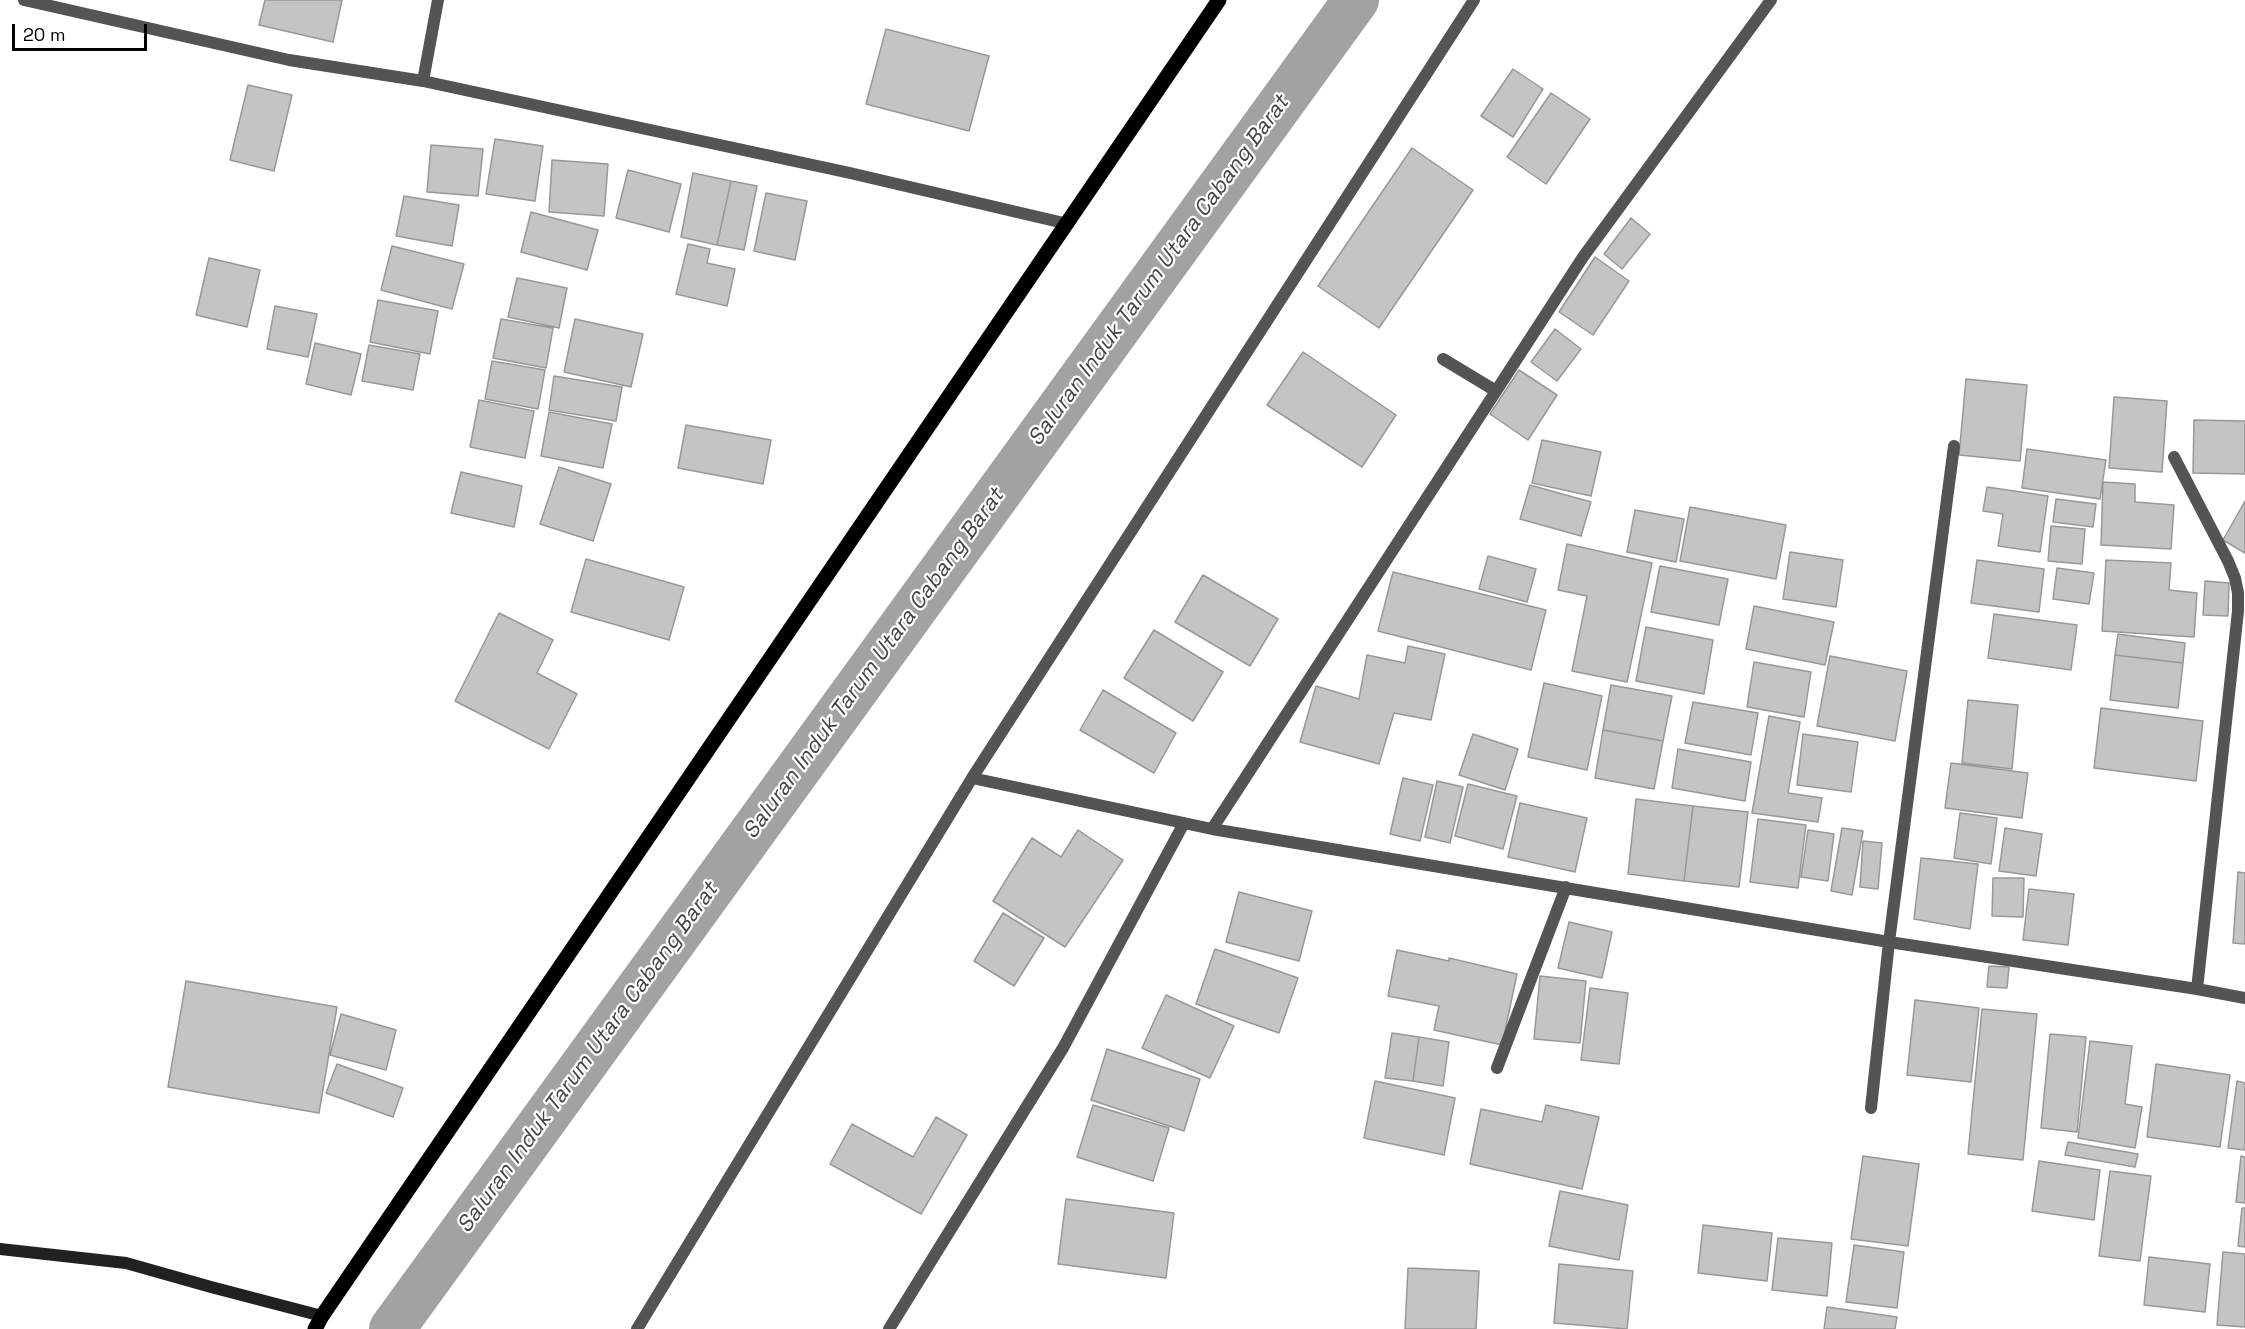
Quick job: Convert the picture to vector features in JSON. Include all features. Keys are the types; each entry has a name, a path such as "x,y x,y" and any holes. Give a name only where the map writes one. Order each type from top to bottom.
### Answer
{"main road":[{"path":"318,1322 1219,0"}],"street":[{"path":"24,0 289,60 423,81 850,173 1068,224"},
{"path":"423,81 438,0"},
{"path":"637,1329 972,778 1474,0"},
{"path":"1212,829 1492,388 1583,257 1771,0"},
{"path":"1443,359 1492,388"},
{"path":"1871,1108 1889,942 1953,446"},
{"path":"2174,458 2228,561 2238,593 2238,611 2197,989"},
{"path":"972,778 1212,829 1889,942 2245,998"},
{"path":"890,1329 1063,1048 1184,823"},
{"path":"1497,1068 1566,887"},
{"path":"0,1249 126,1263 211,1287 318,1322"}],"building":[{"path":"265,0 342,0 333,42 259,25"},
{"path":"886,29 989,56 969,131 866,104"},
{"path":"1513,69 1543,89 1513,137 1481,116"},
{"path":"248,85 292,95 274,171 230,160"},
{"path":"1551,93 1590,119 1546,184 1507,157"},
{"path":"495,139 543,146 535,201 486,194"},
{"path":"431,145 483,149 478,196 427,192"},
{"path":"1412,148 1473,190 1379,328 1318,286"},
{"path":"552,160 608,164 604,216 549,212"},
{"path":"628,170 681,184 669,232 616,218"},
{"path":"693,173 731,181 717,245 681,237"},
{"path":"731,181 757,186 744,250 717,245"},
{"path":"766,193 807,201 795,260 754,251"},
{"path":"404,196 459,205 452,246 396,236"},
{"path":"531,212 598,230 587,270 521,252"},
{"path":"1631,218 1650,234 1622,269 1604,254"},
{"path":"688,244 710,249 707,263 735,269 727,306 676,294"},
{"path":"392,246 464,264 452,309 381,290"},
{"path":"1595,257 1629,281 1593,335 1559,312"},
{"path":"209,258 260,270 247,327 196,315"},
{"path":"517,278 567,288 559,328 508,317"},
{"path":"378,300 438,311 430,354 370,342"},
{"path":"275,306 317,314 308,357 267,349"},
{"path":"501,319 553,328 546,368 493,358"},
{"path":"575,319 643,334 631,387 564,372"},
{"path":"1555,329 1581,349 1557,381 1531,362"},
{"path":"315,343 361,354 351,395 306,384"},
{"path":"369,345 420,354 413,390 362,381"},
{"path":"1303,352 1396,415 1362,467 1267,405"},
{"path":"492,361 545,370 538,409 485,399"},
{"path":"1519,370 1557,395 1528,440 1490,414"},
{"path":"554,376 622,387 616,421 549,410"},
{"path":"1966,379 2027,385 2020,461 1959,455"},
{"path":"2114,397 2167,401 2162,472 2109,468"},
{"path":"479,400 534,411 525,458 470,447"},
{"path":"549,412 612,424 603,468 541,456"},
{"path":"2194,420 2245,421 2245,474 2193,473"},
{"path":"686,425 771,440 763,484 678,468"},
{"path":"1542,440 1601,452 1591,496 1532,483"},
{"path":"2027,449 2106,460 2100,499 2022,488"},
{"path":"559,467 611,484 593,541 540,524"},
{"path":"461,472 522,486 514,527 451,513"},
{"path":"2103,482 2135,484 2135,502 2174,505 2171,549 2101,545"},
{"path":"1530,485 1591,502 1581,536 1520,519"},
{"path":"1987,487 2048,496 2040,552 1998,546 2003,514 1983,511"},
{"path":"2056,499 2096,504 2093,527 2053,522"},
{"path":"2245,501 2245,553 2223,540"},
{"path":"1690,507 1786,525 1776,579 1680,561"},
{"path":"1635,510 1684,519 1676,562 1627,552"},
{"path":"2051,526 2085,529 2082,564 2048,561"},
{"path":"1567,544 1652,563 1627,682 1572,671 1587,596 1558,590"},
{"path":"1790,552 1843,560 1836,607 1783,599"},
{"path":"1488,556 1536,569 1527,602 1479,589"},
{"path":"586,559 684,587 669,640 571,612"},
{"path":"1977,560 2044,569 2039,612 1971,603"},
{"path":"2106,560 2171,563 2169,590 2197,593 2194,637 2102,631"},
{"path":"1660,566 1728,579 1719,625 1651,612"},
{"path":"2057,568 2094,573 2089,604 2053,599"},
{"path":"1393,572 1546,610 1531,670 1378,631"},
{"path":"1203,575 1278,619 1250,666 1175,622"},
{"path":"2205,581 2229,583 2228,616 2203,615"},
{"path":"1754,606 1834,622 1825,665 1746,649"},
{"path":"499,613 553,640 537,673 577,694 549,749 455,701"},
{"path":"1994,614 2077,625 2071,670 1988,658"},
{"path":"1646,627 1713,640 1704,694 1636,681"},
{"path":"1154,630 1223,672 1193,721 1124,678"},
{"path":"2118,634 2185,643 2183,663 2115,655"},
{"path":"1408,646 1445,654 1431,720 1394,713 1379,764 1300,742 1316,686 1359,699 1367,655 1405,663"},
{"path":"2115,655 2183,663 2178,708 2110,700"},
{"path":"1830,656 1907,671 1895,741 1817,726"},
{"path":"1754,662 1811,672 1804,717 1747,707"},
{"path":"1544,683 1602,696 1587,770 1528,757"},
{"path":"1611,685 1672,696 1663,741 1603,730"},
{"path":"1103,690 1176,733 1154,773 1080,730"},
{"path":"1968,700 2018,705 2012,769 1962,763"},
{"path":"1693,702 1758,713 1751,755 1685,743"},
{"path":"2101,708 2203,721 2196,781 2094,768"},
{"path":"1769,716 1800,722 1788,793 1822,798 1818,822 1752,813"},
{"path":"1603,730 1663,741 1654,789 1595,778"},
{"path":"1473,734 1518,749 1505,790 1459,775"},
{"path":"1803,734 1858,742 1851,792 1797,785"},
{"path":"1678,749 1751,762 1745,801 1672,788"},
{"path":"1951,763 2028,773 2022,818 1945,808"},
{"path":"1403,778 1433,785 1420,841 1390,834"},
{"path":"1437,781 1463,787 1450,843 1425,837"},
{"path":"1468,784 1517,796 1503,849 1455,836"},
{"path":"1636,799 1693,806 1684,881 1628,874"},
{"path":"1520,803 1587,818 1575,872 1508,857"},
{"path":"1693,806 1748,812 1739,887 1684,881"},
{"path":"1960,813 1997,818 1991,864 1954,858"},
{"path":"1758,819 1806,825 1798,888 1750,882"},
{"path":"1842,828 1863,831 1852,895 1831,891"},
{"path":"2005,828 2042,834 2036,876 1999,871"},
{"path":"1078,830 1123,860 1065,947 993,901 1032,838 1061,857"},
{"path":"1808,830 1834,834 1828,881 1801,877"},
{"path":"1863,841 1882,843 1878,889 1860,887"},
{"path":"1921,858 1978,864 1970,929 1914,919"},
{"path":"2238,872 2245,873 2245,944 2233,943"},
{"path":"1993,878 2024,878 2023,917 1992,916"},
{"path":"2029,889 2074,894 2068,945 2023,940"},
{"path":"1239,892 1312,911 1299,961 1226,942"},
{"path":"1003,913 1044,938 1014,986 974,961"},
{"path":"1569,922 1612,932 1602,978 1558,968"},
{"path":"1215,949 1298,978 1279,1033 1196,1004"},
{"path":"1397,950 1449,961 1449,958 1517,974 1502,1045 1434,1030 1439,1006 1388,996"},
{"path":"1989,966 2009,967 2007,988 1987,987"},
{"path":"1540,976 1586,981 1580,1043 1534,1039"},
{"path":"186,981 337,1007 319,1113 168,1087"},
{"path":"1590,988 1628,993 1619,1064 1581,1060"},
{"path":"1166,995 1234,1026 1210,1078 1142,1048"},
{"path":"1915,1000 1979,1008 1971,1082 1907,1075"},
{"path":"1982,1009 2037,1014 2023,1160 1968,1154"},
{"path":"341,1014 396,1030 386,1070 330,1055"},
{"path":"1392,1033 1419,1037 1413,1081 1385,1078"},
{"path":"2050,1034 2086,1037 2077,1132 2041,1128"},
{"path":"1419,1037 1449,1042 1443,1086 1413,1081"},
{"path":"2090,1041 2132,1046 2125,1104 2142,1107 2135,1148 2078,1138"},
{"path":"1107,1049 1200,1079 1184,1131 1091,1100"},
{"path":"337,1064 403,1088 393,1117 326,1093"},
{"path":"2156,1064 2230,1075 2220,1147 2147,1137"},
{"path":"1375,1081 1455,1098 1444,1155 1364,1138"},
{"path":"2237,1081 2245,1083 2245,1150 2228,1148"},
{"path":"1093,1105 1169,1128 1153,1181 1077,1157"},
{"path":"1546,1105 1599,1117 1582,1189 1470,1164 1481,1109 1542,1122"},
{"path":"936,1117 967,1135 921,1214 830,1164 852,1124 913,1157"},
{"path":"2068,1142 2138,1154 2135,1167 2065,1155"},
{"path":"1863,1156 1919,1164 1908,1246 1851,1239"},
{"path":"2241,1156 2245,1157 2245,1203 2236,1202"},
{"path":"2039,1161 2100,1170 2094,1220 2032,1211"},
{"path":"2110,1171 2151,1176 2140,1261 2099,1256"},
{"path":"1560,1191 1628,1205 1619,1260 1549,1246"},
{"path":"1066,1199 1174,1213 1166,1278 1058,1264"},
{"path":"2242,1208 2245,1208 2245,1247 2238,1246"},
{"path":"1703,1225 1772,1233 1767,1281 1698,1273"},
{"path":"1778,1238 1832,1243 1827,1296 1772,1290"},
{"path":"1854,1245 1904,1252 1897,1308 1846,1302"},
{"path":"2223,1252 2245,1254 2245,1327 2217,1325"},
{"path":"2149,1257 2210,1264 2205,1312 2144,1305"},
{"path":"1559,1264 1633,1271 1627,1329 1554,1323"},
{"path":"1408,1268 1479,1271 1476,1329 1405,1329"},
{"path":"1827,1307 1897,1317 1895,1329 1824,1329"}],"waterway":[{"name":"Saluran Induk Tarum Utara Cabang Barat","path":"392,1329 1356,0"}]}
